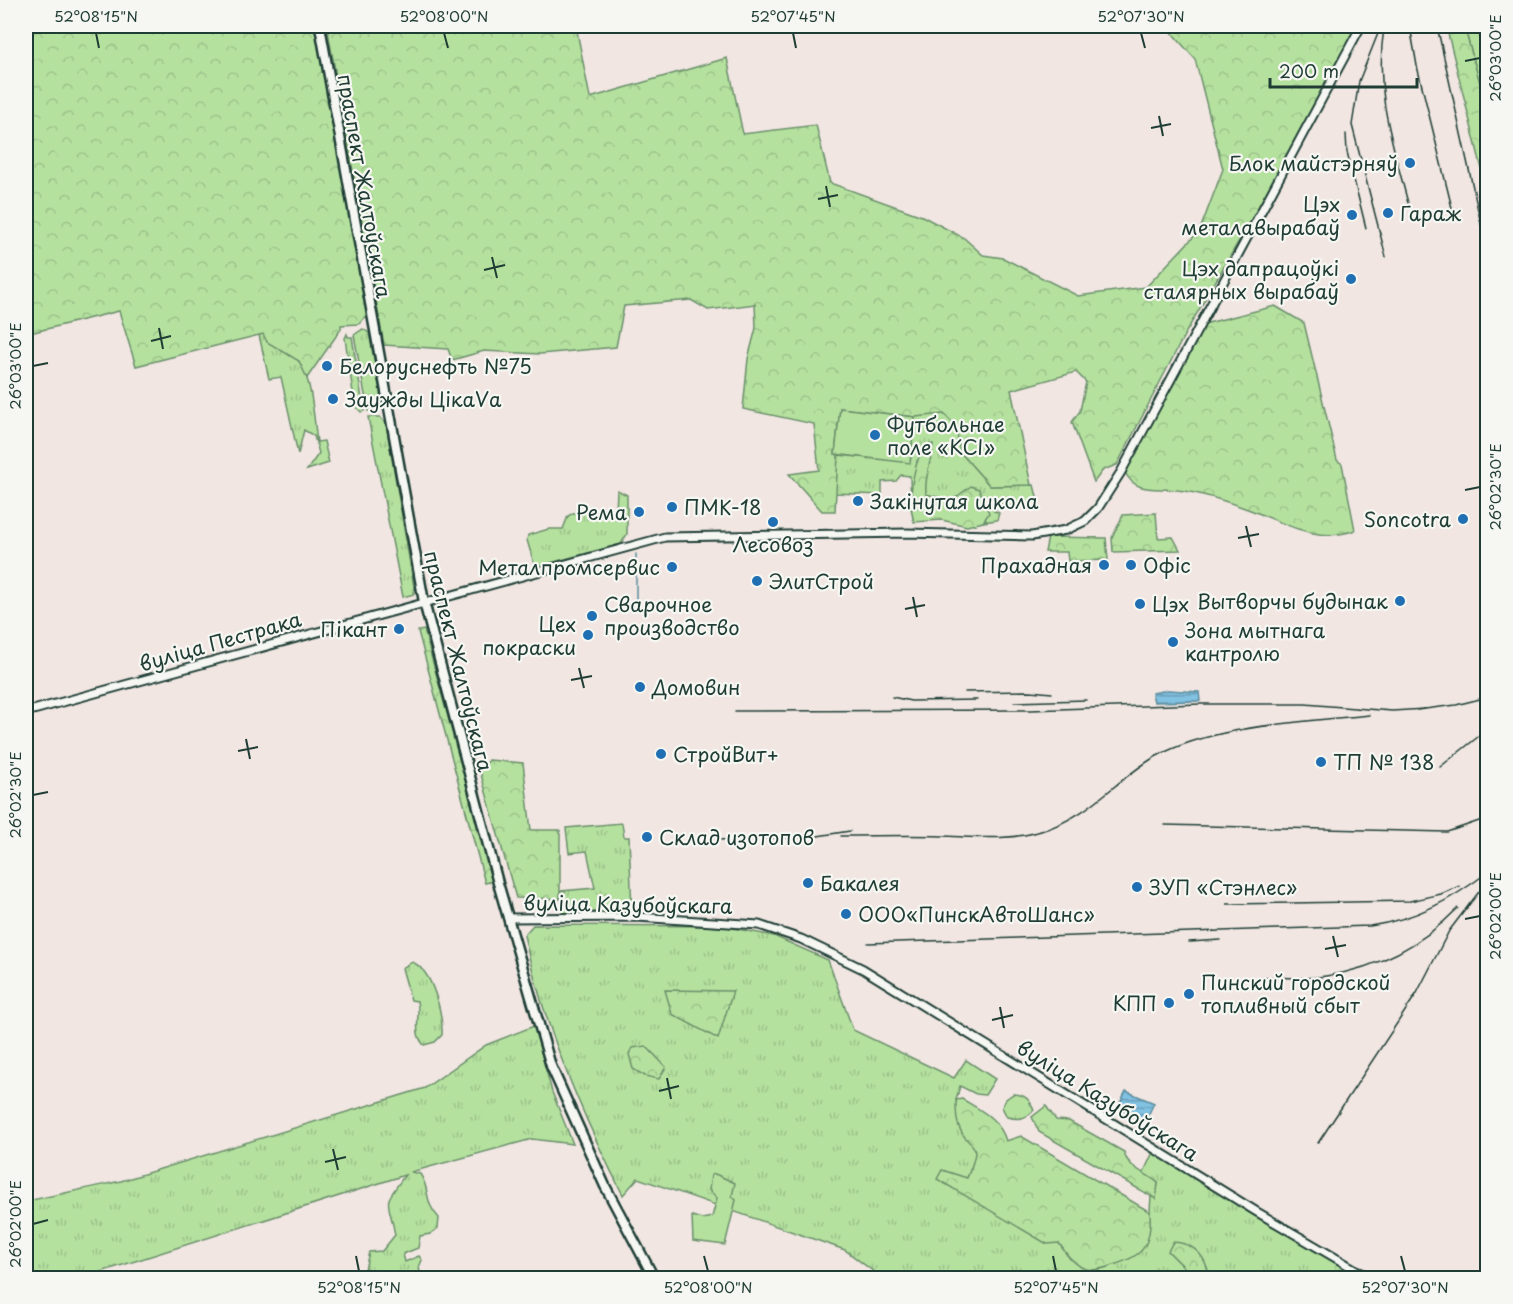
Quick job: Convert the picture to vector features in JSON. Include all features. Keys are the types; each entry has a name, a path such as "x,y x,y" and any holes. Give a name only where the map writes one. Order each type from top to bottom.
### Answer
{"main road":[{"name":"праспект Жалтоўскага","path":"320,26 424,602 508,918 551,1065 600,1175 654,1278"}],"street":[{"name":"вуліца Пестрака","path":"26,712 665,537 998,533 1032,536 1066,530 1080,524 1098,508 1121,472 1361,26"},
{"name":"вуліца Казубоўскага","path":"508,918 637,917 728,921 759,925 801,939 873,975 1257,1212 1370,1278"}],"green space":[{"path":"26,26 315,26 367,315 359,324 341,325 341,329 307,378 299,361 267,342 263,334 136,366 119,311 26,334"},
{"path":"327,26 576,26 590,98 727,58 743,134 816,125 830,183 922,216 964,238 983,255 1003,258 1078,296 1146,287 1200,230 1223,169 1195,59 1166,26 1357,26 1283,165 1186,332 1117,465 1103,470 1094,482 1072,422 1080,411 1086,382 1076,372 1011,390 1031,485 990,486 960,452 956,426 944,414 915,417 840,408 835,454 838,455 835,511 822,511 789,474 819,470 814,424 743,409 748,359 756,328 755,304 708,310 691,300 624,306 616,347 540,354 484,351 452,360 448,349 384,345"},
{"path":"1446,26 1464,26 1487,108 1487,189"},
{"path":"1464,26 1477,26 1487,63 1487,108"},
{"path":"1275,306 1304,323 1337,460 1342,464 1355,530 1329,535 1303,531 1225,501 1187,491 1140,487 1129,479 1125,472 1204,324"},
{"path":"363,329 369,333 382,402 379,407 368,411 354,335"},
{"path":"264,334 274,345 293,355 302,366 312,398 317,442 324,441 329,463 307,470 319,453 314,436 304,430 298,454 281,377 269,379 259,335"},
{"path":"347,334 348,337 352,337 364,411 361,412 355,406 345,338"},
{"name":"Футбольнае поле «КСІ»","path":"840,408 915,417 910,463 835,454"},
{"path":"944,414 956,426 960,452 990,486 1034,485 1040,509 1000,505 994,511 999,513 997,520 983,522 986,520 956,500 950,501 926,494 924,479 927,471 917,461 911,510 910,476 901,475 896,481 882,482 882,495 835,493 838,455 910,462 915,417"},
{"path":"368,417 380,417 386,424 414,587 414,594 403,597"},
{"path":"933,444 926,481 926,494 951,501 971,486 979,489 989,513 983,522 967,526 942,520 914,522 911,493 914,473 924,446"},
{"path":"617,490 627,495 627,534 621,544 535,567 527,540 528,535 549,529 563,529 568,516 573,513 616,512"},
{"path":"1156,513 1158,538 1173,537 1180,550 1113,552 1112,538 1123,515"},
{"path":"1048,537 1106,538 1108,560 1068,561 1067,552 1045,552"},
{"path":"424,630 493,881 485,883 418,631"},
{"path":"489,760 523,763 531,830 560,830 560,899 516,898 480,771"},
{"path":"622,823 624,837 629,837 632,911 562,913 561,891 595,888 587,851 569,853 566,828"},
{"path":"533,925 722,926 774,936 828,960 853,1030 954,1078 966,1060 995,1079 985,1095 976,1094 960,1086 956,1100 963,1133 975,1145 976,1156 967,1178 1059,1243 1070,1259 1095,1271 1127,1260 1142,1248 1146,1240 1151,1196 1156,1198 1158,1183 1143,1174 1153,1152 1362,1278 882,1278 845,1250 638,1178 623,1195 578,1100 542,1002 524,935"},
{"path":"412,962 426,974 431,983 441,1016 442,1035 435,1042 424,1045 418,1035 417,1001 411,1000 402,968"},
{"path":"665,990 733,991 718,1039 672,1014"},
{"path":"534,1026 552,1092 573,1144 532,1139 411,1172 420,1174 431,1206 439,1218 438,1228 430,1234 420,1236 418,1248 403,1254 405,1262 419,1256 422,1260 419,1267 421,1278 363,1278 369,1252 382,1251 395,1235 388,1202 405,1175 82,1278 26,1278 27,1201 121,1181 425,1088 486,1045"},
{"path":"646,1046 666,1067 659,1079 645,1076 633,1069 629,1054 632,1048"},
{"path":"1013,1094 1026,1098 1034,1110 1022,1118 1007,1117 1002,1107 1006,1099"},
{"path":"962,1099 994,1121 1006,1141 1021,1136 1150,1212 1149,1235 1142,1250 1129,1259 1108,1267 1094,1270 1084,1269 1071,1259 1059,1243 1047,1244 937,1179 942,1170 967,1178 975,1156 973,1146 966,1139 958,1124 956,1100"},
{"path":"1046,1106 1056,1120 1069,1121 1124,1152 1133,1166 1158,1183 1156,1199 1039,1132 1032,1117"},
{"path":"715,1174 735,1183 732,1196 736,1200 725,1245 693,1241 692,1216 702,1219 712,1217 717,1198 709,1190 711,1175"},
{"path":"1173,1242 1186,1244 1200,1254 1208,1270 1201,1277 1190,1273 1168,1251"}],"water":[{"path":"1168,690 1199,692 1200,701 1154,702 1152,693"},
{"path":"1126,1091 1154,1103 1145,1122 1118,1107"}],"waterway":[{"path":"636,554 636,610 641,610"}],"railway":[{"path":"1381,26 1359,81 1352,125 1386,257"},
{"path":"1410,26 1417,66 1453,212"},
{"path":"1437,26 1488,255"},
{"path":"1479,26 1488,56"},
{"path":"1384,28 1381,73 1383,95 1391,138 1408,203"},
{"path":"1346,134 1347,152 1366,228"},
{"path":"965,692 1052,693"},
{"path":"892,697 911,701 977,700"},
{"path":"1417,710 1456,705 1488,697"},
{"path":"1014,702 1086,700"},
{"path":"735,711 1031,710 1200,704 1305,704 1392,711 1425,709"},
{"path":"841,836 992,838 1029,834 1058,825 1073,817 1141,766 1178,746 1231,731 1369,715"},
{"path":"1440,767 1488,729"},
{"path":"1165,825 1447,832 1488,818"},
{"path":"716,840 811,837 850,831"},
{"path":"868,943 1370,926 1403,919 1433,907 1488,872"},
{"path":"1318,1143 1417,993 1449,931 1488,880"},
{"path":"1227,904 1410,901 1441,894 1460,886"},
{"path":"1261,977 1318,977 1345,972 1381,961 1414,944 1458,908"},
{"path":"1189,942 1221,940"}],"place":[{"name":"Блок майстэрняў","path":"1410,163"},
{"name":"Гараж","path":"1388,213"},
{"name":"Цэх металавырабаў","path":"1352,215"},
{"name":"Цэх дапрацоўкі сталярных вырабаў","path":"1351,279"},
{"name":"Белоруснефть №75","path":"327,366"},
{"name":"Заужды ЦікаVа","path":"333,399"},
{"name":"Футбольнае поле «КСІ»","path":"875,435"},
{"name":"Закінутая школа","path":"858,501"},
{"name":"ПМК-18","path":"672,507"},
{"name":"Рема","path":"639,512"},
{"name":"Soncotra","path":"1463,519"},
{"name":"Лесовоз","path":"773,522"},
{"name":"Прахадная","path":"1104,565"},
{"name":"Офіс","path":"1131,565"},
{"name":"Металпромсервис","path":"672,567"},
{"name":"ЭлитСтрой","path":"757,581"},
{"name":"Вытворчы будынак","path":"1400,601"},
{"name":"Цэх","path":"1140,604"},
{"name":"Сварочное производство","path":"592,616"},
{"name":"Пікант","path":"399,629"},
{"name":"Цех покраски","path":"588,635"},
{"name":"Зона мытнага кантролю","path":"1173,642"},
{"name":"Домовин","path":"640,687"},
{"name":"СтройВит+","path":"661,754"},
{"name":"ТП № 138","path":"1321,762"},
{"name":"Склад изотопов","path":"647,837"},
{"name":"Бакалея","path":"808,883"},
{"name":"ЗУП «Стэнлес»","path":"1137,887"},
{"name":"ООО«ПинскАвтоШанс»","path":"846,914"},
{"name":"Пинский городской топливный сбыт","path":"1189,994"},
{"name":"КПП","path":"1169,1003"}]}
